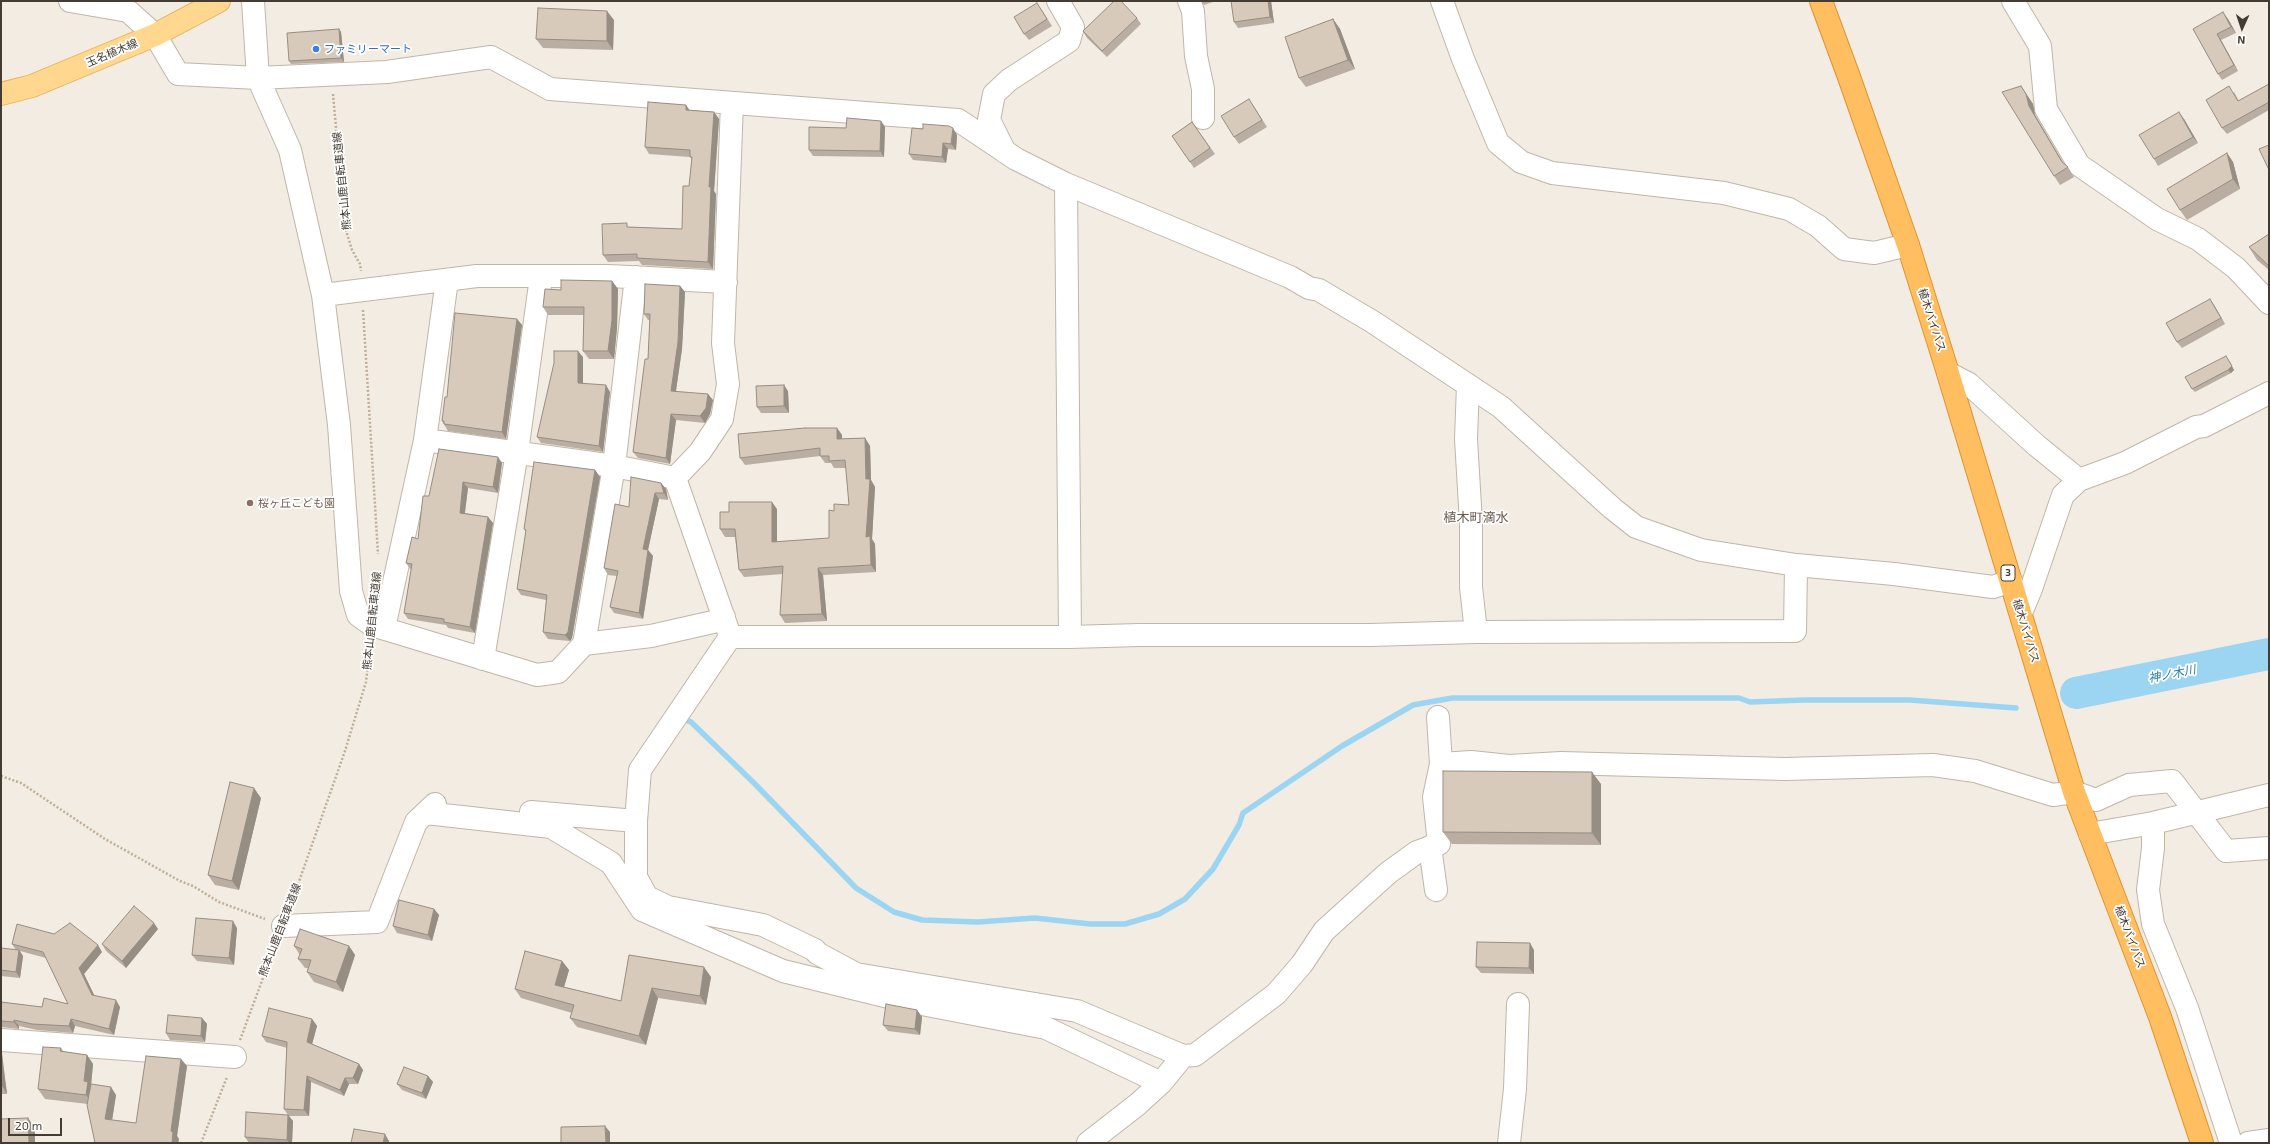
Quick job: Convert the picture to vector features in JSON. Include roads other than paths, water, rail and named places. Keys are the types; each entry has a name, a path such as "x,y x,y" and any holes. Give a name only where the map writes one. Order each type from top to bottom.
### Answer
{"highway":[{"name":"植木バイパス","path":"1821,1 1850,77 1908,245 2021,613 2074,792 2160,1017 2202,1143"}],"main road":[{"name":"玉名植木線","path":"1,94 32,86 155,35 219,1"}],"street":[{"path":"70,1 128,11 155,35 178,74 258,78 387,72 491,57 550,89 958,120 1005,152 1066,184 1290,277 1309,288 1319,290 1402,340 1501,407 1612,508 1636,527 1701,550 1796,565 1894,574 1993,587 2011,581"},
{"path":"253,1 258,78 290,150 323,295 340,425 351,591 358,614 378,627 537,675 558,672 584,644 614,466 636,277"},
{"path":"1005,152 989,120 994,94 1009,80 1069,41 1074,27 1058,1"},
{"path":"1189,1 1193,11 1196,56 1203,89 1203,118"},
{"path":"1442,1 1463,59 1498,143 1521,162 1552,173 1724,193 1789,209 1818,226 1844,249 1874,253 1908,245"},
{"path":"2013,1 2040,46 2046,109 2079,165 2157,220 2198,239 2236,268 2269,303"},
{"path":"675,478 700,452 722,419 728,384 723,343 732,104"},
{"path":"1066,184 1070,637"},
{"path":"323,295 477,276 636,277 726,282"},
{"path":"483,659 517,452 541,277"},
{"path":"378,627 425,440 447,280"},
{"path":"1948,373 1969,384 2036,445 2079,480"},
{"path":"1468,385 1466,439 1471,523 1471,587 1476,632"},
{"path":"2021,613 2031,589 2063,495 2079,480 2125,463 2196,427 2204,426 2269,393"},
{"path":"425,440 614,466 675,478"},
{"path":"675,478 727,627"},
{"path":"584,644 651,636 713,622 727,627 1070,637 1476,632 1795,631 1796,565"},
{"path":"727,627 640,770 636,821 636,877 647,898 668,907 763,925 815,950 817,953 856,974 1077,1010 1184,1056 1195,1055 1276,994 1302,964 1324,931 1388,873 1417,852 1439,844 1434,797 1441,764 1438,717"},
{"path":"1441,764 1471,762 1509,766 1561,763 1785,769 1933,765 1974,771 2053,795 2074,792 2096,800 2130,785 2172,781 2226,851 2269,848"},
{"path":"2090,834 2153,822 2269,795"},
{"path":"283,926 378,922 416,822 434,804 636,821"},
{"path":"426,813 551,827 611,863 642,910 783,971 901,1000 1046,1028 1161,1083"},
{"path":"2153,822 2148,890 2153,924 2187,1008 2231,1143"},
{"path":"1430,847 1436,890"},
{"path":"1509,1143 1516,1089 1518,1004"},
{"path":"1,1040 234,1057"},
{"path":"1088,1143 1138,1104 1161,1083 1184,1056"},
{"path":"2248,1143 2269,1140"}],"waterway":[{"name":"神ノ木川","path":"2076,693 2269,654"},
{"path":"681,718 691,722 755,784 856,888 894,912 922,920 978,922 1035,918 1090,924 1125,924 1159,914 1185,899 1213,869 1239,825 1243,813 1342,746 1413,705 1452,698 1739,698 1750,702 1804,700 1910,700 2016,708"}],"place":[{"name":"ファミリーマート","path":"316,49"},
{"name":"桜ヶ丘こども園","path":"250,503"}],"district":[{"name":"植木町滴水","path":"1476,518"}]}
